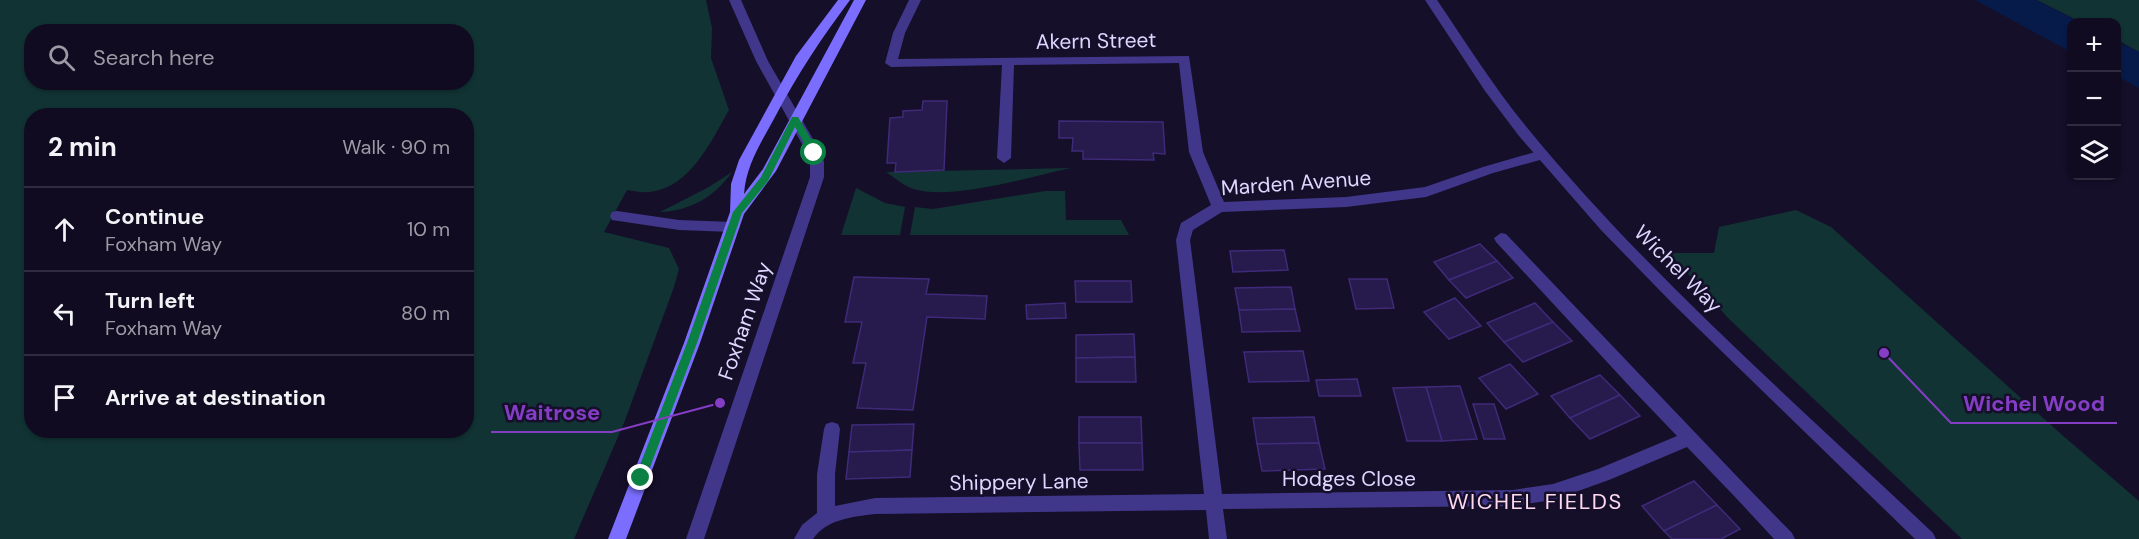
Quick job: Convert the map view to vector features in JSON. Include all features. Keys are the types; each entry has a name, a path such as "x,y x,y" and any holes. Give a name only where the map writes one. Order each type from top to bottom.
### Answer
{"main road":[{"name":"Foxham Way","path":"616,539 688,353 735,219 739,176 747,155 813,39 844,0"},
{"name":"Foxham Way","path":"735,219 765,179 860,0"}],"street":[{"path":"735,0 754,46 795,119"},
{"name":"Akern Street","path":"915,0 899,33 891,63 1185,59 1196,152 1219,207"},
{"name":"Wichel Way","path":"1431,0 1490,88 1542,155 1677,300 1927,539"},
{"name":"Akern Street","path":"1004,158 1008,63"},
{"name":"Foxham Way","path":"695,539 814,191 817,162 795,119"},
{"name":"Marden Avenue","path":"1218,539 1182,240 1186,227 1219,207 1346,202 1426,192 1488,170 1542,155"},
{"path":"617,216 679,225 735,219"},
{"path":"1501,238 1786,539"},
{"path":"826,517 826,474 832,429"},
{"name":"Hodges Close","path":"1213,503 1513,498 1553,492 1603,475 1689,438"},
{"name":"Shippery Lane","path":"803,539 807,530 826,517 850,509 875,506 1213,503"}],"green space":[{"path":"0,0 706,0 712,28 711,58 729,110 707,148 688,172 664,188 647,192 627,190 604,232 669,248 679,269 624,423 574,539 0,539"},
{"path":"2037,0 2139,0 2139,52 2121,42 2121,18 2073,18"},
{"path":"1071,168 992,186 949,192 914,189 886,172"},
{"path":"732,172 718,188 701,201 682,209 660,212 709,187"},
{"path":"856,188 885,203 905,207 900,235 841,235"},
{"path":"1045,191 1065,191 1066,220 1121,220 1129,235 910,235 915,207 933,209"},
{"path":"1796,210 1831,227 2139,501 2139,539 1962,539 1729,319 1669,253 1714,253 1719,227"}],"water":[{"path":"1975,0 2036,0 2072,18 2067,18 2067,50"},
{"path":"2121,43 2139,52 2139,88 2121,78"}],"building":[{"path":"923,101 947,101 944,170 895,172 896,163 887,163 890,118 903,117 903,111 922,110"},
{"path":"1059,121 1163,122 1165,154 1153,153 1154,160 1083,159 1083,151 1072,151 1073,138 1059,138"},
{"path":"1480,244 1497,261 1449,280 1434,262"},
{"path":"1284,250 1288,270 1233,272 1230,251"},
{"path":"1497,261 1513,278 1466,298 1449,280"},
{"path":"854,277 929,279 926,294 987,296 985,319 927,317 913,410 857,408 866,363 853,363 862,322 845,322"},
{"path":"1349,279 1387,279 1394,308 1356,309"},
{"path":"1075,281 1131,281 1132,302 1076,302"},
{"path":"1291,287 1295,309 1239,310 1235,288"},
{"path":"1455,298 1481,326 1449,339 1424,312"},
{"path":"1065,303 1066,318 1027,319 1026,305"},
{"path":"1535,303 1553,322 1504,342 1487,323"},
{"path":"1295,309 1300,331 1242,332 1239,310"},
{"path":"1553,322 1572,341 1523,362 1504,342"},
{"path":"1134,334 1135,357 1076,358 1076,335"},
{"path":"1303,351 1309,381 1249,382 1244,352"},
{"path":"1135,357 1136,382 1076,382 1076,358"},
{"path":"1510,364 1538,394 1506,409 1479,378"},
{"path":"1600,375 1620,395 1570,418 1551,396"},
{"path":"1357,379 1361,396 1319,396 1316,380"},
{"path":"1460,386 1477,439 1442,441 1426,387"},
{"path":"1426,387 1442,441 1407,441 1393,388"},
{"path":"1620,395 1640,416 1590,439 1570,418"},
{"path":"1473,404 1494,404 1505,439 1484,439"},
{"path":"1079,417 1141,417 1142,443 1079,443"},
{"path":"1314,417 1319,443 1257,444 1253,418"},
{"path":"914,424 912,450 849,452 852,425"},
{"path":"1079,443 1142,443 1143,470 1080,470"},
{"path":"1319,443 1325,469 1262,471 1257,444"},
{"path":"912,450 910,477 846,479 849,452"},
{"path":"1694,481 1717,505 1664,531 1642,506"},
{"path":"1717,505 1740,529 1721,539 1672,539 1664,531"}],"place":[{"name":"Wichel Wood","path":"1884,353"},
{"name":"Waitrose","path":"720,403"}],"district":[{"name":"WICHEL FIELDS","path":"1535,501"}],"route":[{"path":"641,478 738,212 765,179 795,119 814,153"}]}
